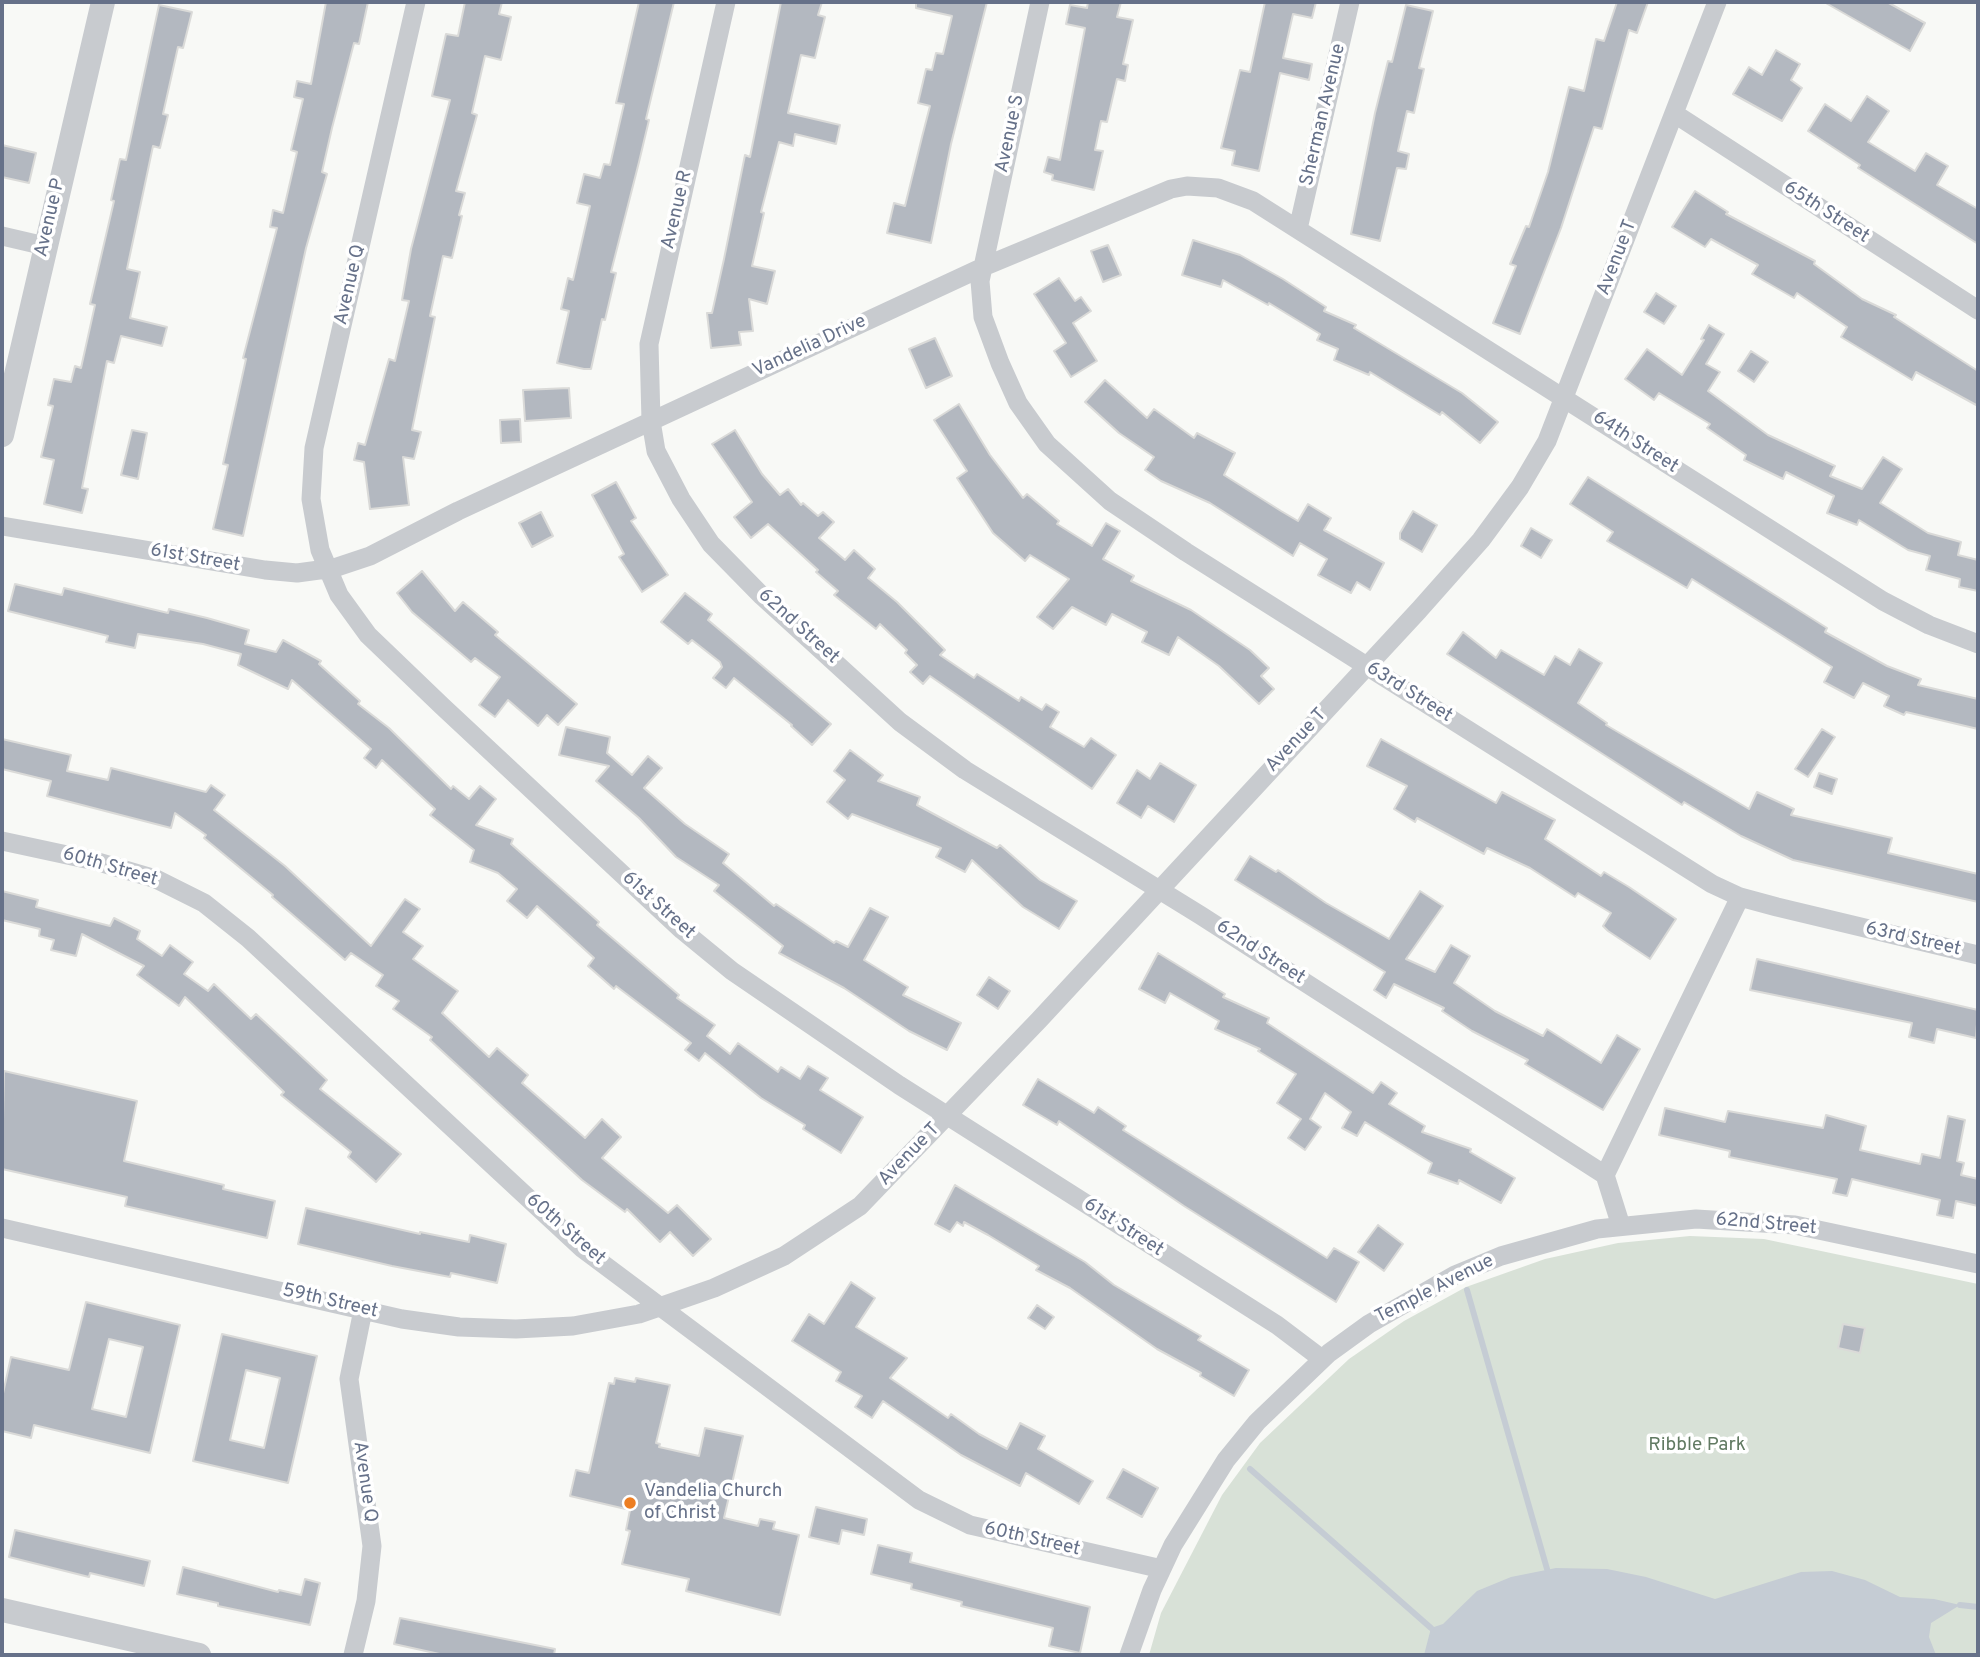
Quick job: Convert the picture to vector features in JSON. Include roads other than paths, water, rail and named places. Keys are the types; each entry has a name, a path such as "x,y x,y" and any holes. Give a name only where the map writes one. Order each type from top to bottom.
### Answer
{"street":[{"name":"Avenue P","path":"2,435 103,2"},
{"name":"Avenue Q","path":"327,568 320,550 311,499 314,448 416,2"},
{"name":"Avenue R","path":"651,421 649,344 652,320 726,2"},
{"name":"Avenue S","path":"983,267 1040,2"},
{"name":"Sherman Avenue","path":"1298,229 1350,2"},
{"name":"Avenue T","path":"661,1306 714,1288 784,1256 860,1206 1367,666 1481,540 1520,487 1547,441 1717,2"},
{"name":"65th Street","path":"1675,114 1978,310"},
{"name":"Vandelia Drive","path":"327,568 370,556 458,511 983,267 1171,189 1187,186 1218,188 1253,201 1298,229"},
{"name":"64th Street","path":"1298,229 1883,601 1929,625 1978,644"},
{"path":"2,236 45,246"},
{"name":"63rd Street","path":"983,267 981,281 984,317 1018,403 1047,444 1110,500 1712,884 1740,897 1978,955"},
{"name":"62nd Street","path":"651,421 656,451 681,499 711,544 762,596 922,738 965,770 1159,889 1605,1175"},
{"name":"61st Street","path":"2,526 265,570 297,573 327,568 339,595 368,635 682,930 770,1000 1277,1325 1322,1359"},
{"name":"60th Street","path":"2,841 95,861 156,879 204,903 248,938 583,1249 919,1500 970,1525 1162,1569"},
{"path":"1620,1226 1605,1175 1740,897"},
{"name":"62nd Street","path":"1620,1226 1696,1219 1795,1225 1978,1264"},
{"name":"Temple Avenue","path":"1129,1655 1162,1569 1198,1502 1226,1460 1257,1422 1322,1359 1369,1324 1455,1275 1549,1241 1620,1226"},
{"name":"59th Street","path":"2,1228 363,1310 458,1327 516,1329 573,1326 639,1314 661,1306"},
{"name":"Avenue Q","path":"353,1655 366,1601 372,1546 349,1379 363,1310"},
{"path":"2,1610 199,1655"}],"waterway":[{"path":"1467,1290 1547,1569"},
{"path":"1250,1469 1431,1628"},
{"path":"1960,1605 1978,1607"}],"place":[{"name":"Vandelia Church of Christ","path":"630,1503"}],"park label":[{"name":"Ribble Park","path":"1697,1446"}]}
